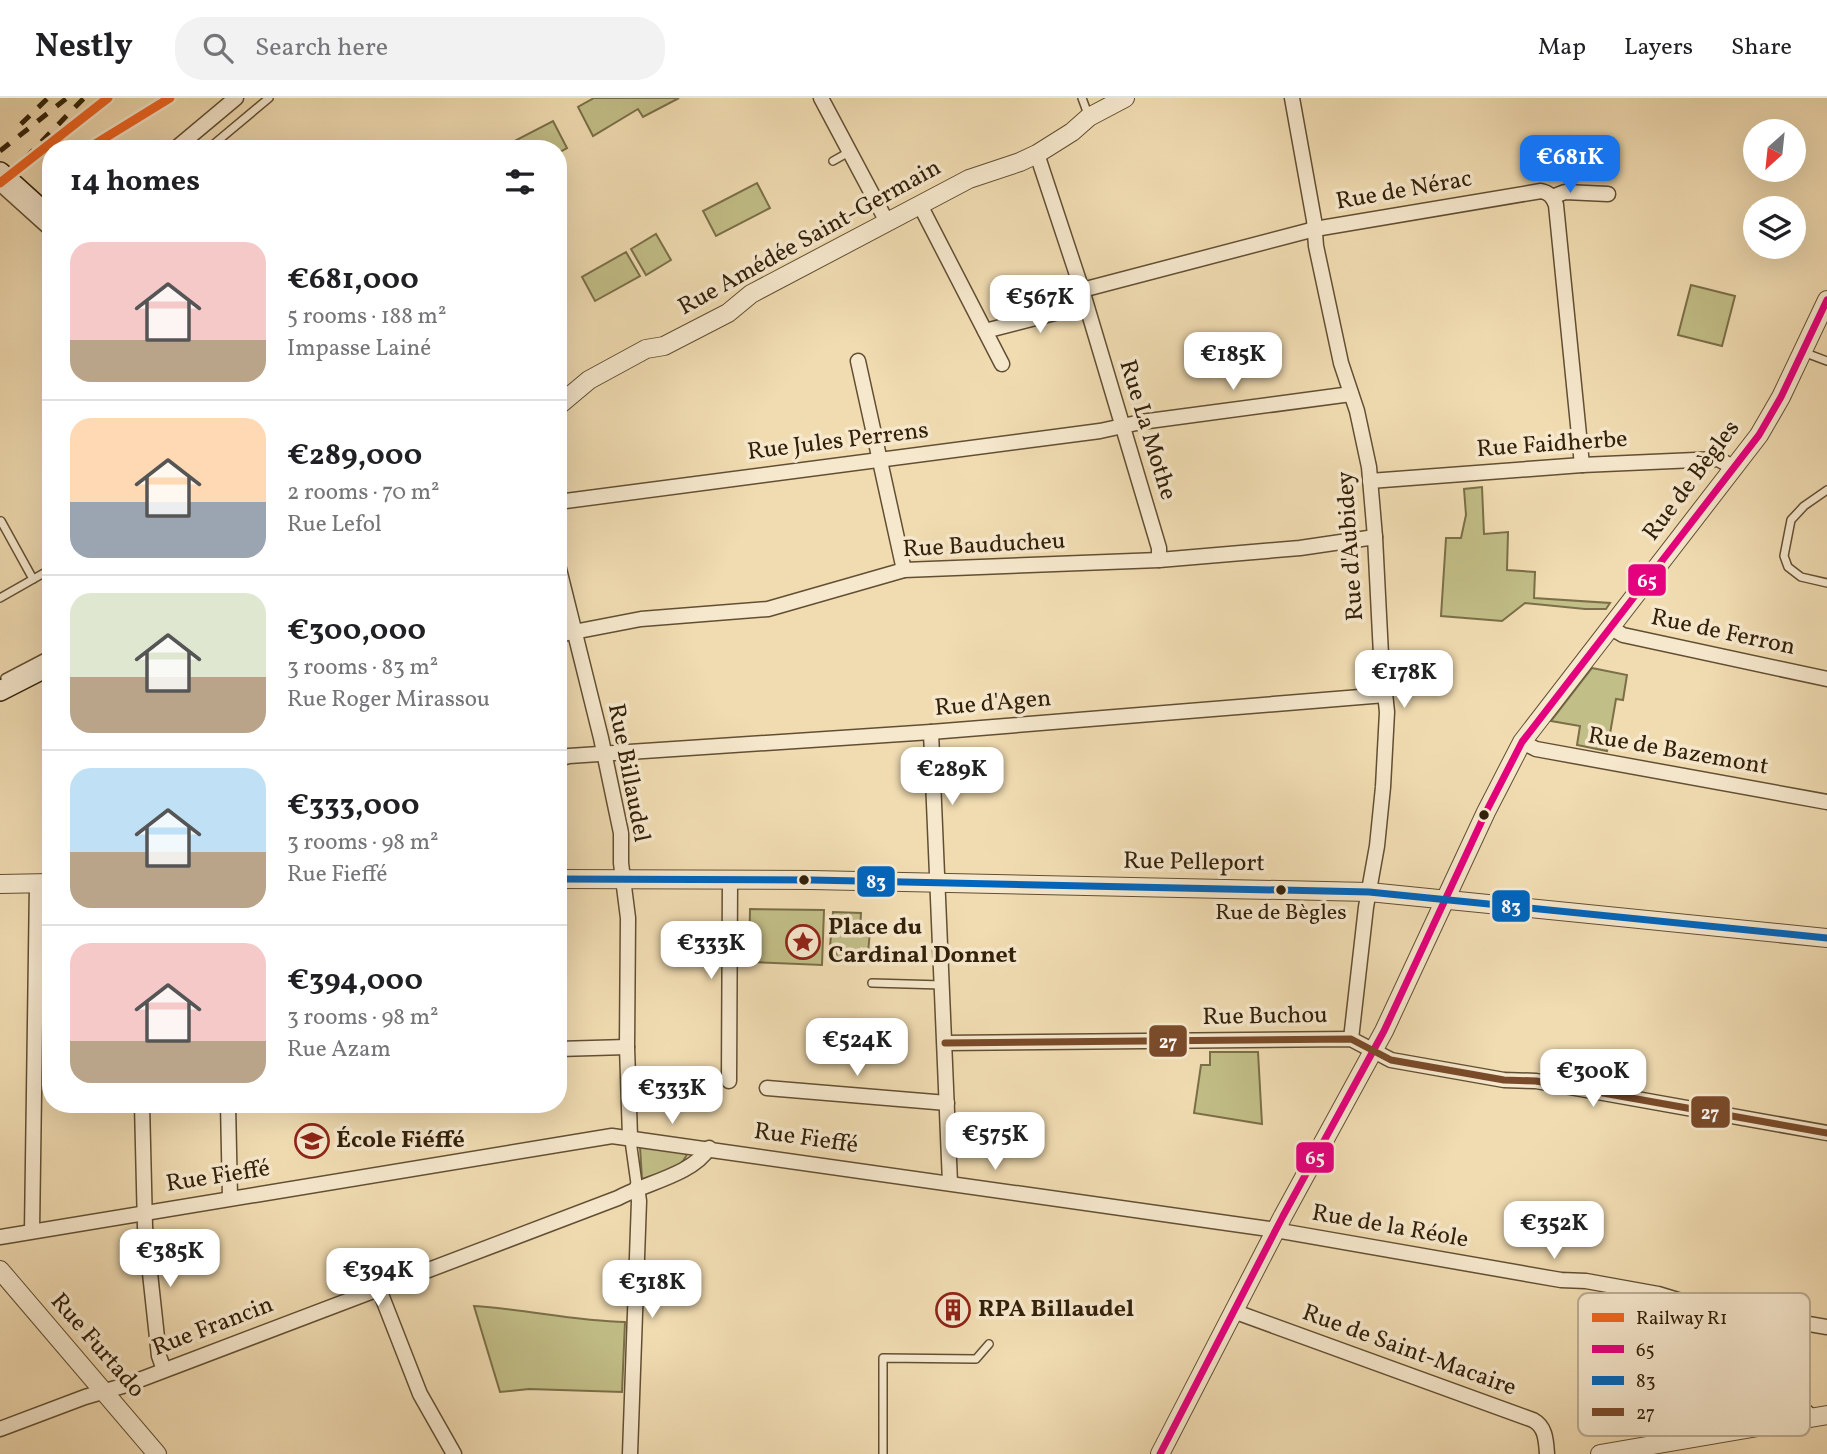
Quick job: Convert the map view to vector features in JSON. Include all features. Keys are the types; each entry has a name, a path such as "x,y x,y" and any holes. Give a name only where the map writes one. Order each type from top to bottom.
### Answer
{"main road":[{"path":"0,172 42,219"},
{"path":"0,691 42,670"}],"street":[{"path":"186,140 236,98"},
{"path":"821,98 887,222"},
{"name":"Rue Amédée Saint-Germain","path":"567,398 589,380 646,349 664,346 729,313 751,294 919,205 969,179 1037,154 1072,132 1089,117 1125,98"},
{"name":"Rue d'Aubidey","path":"1293,98 1316,246 1341,363 1362,433 1370,481 1387,712 1383,786 1351,1039"},
{"name":"Rue La Mothe","path":"1037,154 1082,290 1158,548 1159,560"},
{"name":"Rue de Nérac","path":"1082,290 1315,229 1541,191 1552,197 1564,192 1608,194"},
{"path":"1552,197 1556,205 1582,466"},
{"path":"919,205 1002,364"},
{"name":"Rue de Bègles","path":"1160,1454 1275,1230 1394,1012 1521,742 1759,435 1781,397 1827,300"},
{"path":"985,331 1086,304"},
{"path":"858,361 904,570"},
{"name":"Rue Jules Perrens","path":"567,501 1100,431 1351,394"},
{"name":"Rue Faidherbe","path":"1370,481 1718,459 1735,468"},
{"name":"Rue Bauducheu","path":"567,633 641,619 768,609 904,570 1159,560 1300,548 1375,537"},
{"name":"Rue Billaudel","path":"567,600 621,832 628,918 627,1047 630,1137 639,1201 630,1454"},
{"name":"Rue de Ferron","path":"1611,628 1623,635 1827,679"},
{"name":"Rue d'Agen","path":"567,757 931,732 1385,695"},
{"path":"931,732 950,1183"},
{"name":"Rue de Bazemont","path":"1521,742 1536,749 1827,802"},
{"name":"Rue Pelleport","path":"567,879 1369,892 1827,938"},
{"path":"729,1081 730,880"},
{"path":"0,884 42,883"},
{"path":"32,1231 42,941"},
{"name":"Rue Buchou","path":"945,1044 1351,1039 1384,1058 1404,1062 1504,1080 1536,1082 1827,1133"},
{"path":"567,1049 627,1047"},
{"path":"767,1088 947,1102"},
{"path":"142,1113 145,1227 159,1356 164,1370"},
{"path":"228,1113 230,1198"},
{"name":"Rue Fieffé","path":"0,1237 612,1136 1275,1230"},
{"name":"Rue Francin","path":"0,1429 164,1370 618,1198 637,1187 690,1167 704,1157 709,1149"},
{"name":"Rue de la Réole","path":"1275,1230 1561,1280 1586,1281 1652,1293"},
{"name":"Rue Furtado","path":"0,1270 157,1454"},
{"path":"379,1289 420,1394 454,1454"},
{"name":"Rue de Saint-Macaire","path":"1233,1311 1533,1420 1540,1424 1544,1431 1547,1454"},
{"path":"1600,1454 1704,1436"}],"lane":[{"path":"219,140 269,98"},
{"path":"1082,98 1089,117"},
{"path":"833,161 850,152"},
{"path":"0,188 42,222"},
{"path":"1802,352 1827,361"},
{"path":"1827,490 1804,506 1791,520 1784,556 1788,567 1801,577 1827,583"},
{"path":"1,521 33,579"},
{"path":"0,598 42,574"},
{"path":"0,680 42,659"},
{"path":"872,983 942,985"},
{"path":"883,1454 883,1358 976,1359 989,1344"}],"shaded area":[{"path":"594,98 679,98 643,117 638,109 593,136 578,107"},
{"path":"553,121 563,140 516,140"},
{"path":"757,183 770,208 716,236 703,211"},
{"path":"656,234 671,260 646,275 631,249"},
{"path":"626,252 640,276 595,301 582,277"},
{"path":"1691,285 1735,296 1722,346 1678,335"},
{"path":"1482,487 1484,534 1508,532 1507,570 1535,572 1534,598 1610,603 1606,609 1525,603 1502,621 1441,616 1446,538 1461,538 1466,515 1464,489"},
{"path":"1592,668 1627,675 1623,700 1616,699 1607,751 1577,745 1580,726 1551,721"},
{"path":"750,909 824,910 822,965 749,962"},
{"path":"833,912 861,913 860,930 870,931 867,964 836,962 837,948 830,947"},
{"path":"1210,1052 1258,1052 1262,1124 1194,1113 1201,1065 1210,1065"},
{"path":"640,1147 688,1151 682,1163 676,1167 642,1179"},
{"path":"474,1306 625,1322 622,1392 529,1389 500,1392"}],"railway":[{"path":"21,124 48,98"},
{"path":"0,151 67,98"},
{"path":"43,140 84,98"},
{"path":"102,140 170,98"},
{"path":"8,176 42,141"}],"rail line":[{"name":"R1","path":"55,140 108,98"},
{"name":"R1","path":"102,140 170,98"},
{"name":"R1","path":"0,183 42,150"}],"transit line":[{"name":"65","path":"1160,1454 1283,1216 1384,1031 1486,812 1522,742 1759,435 1781,397 1827,300"},
{"name":"83","path":"567,879 812,880 1369,892 1827,938"},
{"name":"27","path":"945,1043 1351,1039 1391,1060 1504,1080 1536,1081 1827,1133"}],"place":[{"name":"Rue de Bègles","path":"1281,890"},
{"name":"Place du Cardinal Donnet","path":"803,942"},
{"name":"École Fiéffé","path":"312,1141"},
{"name":"RPA Billaudel","path":"953,1310"}]}
